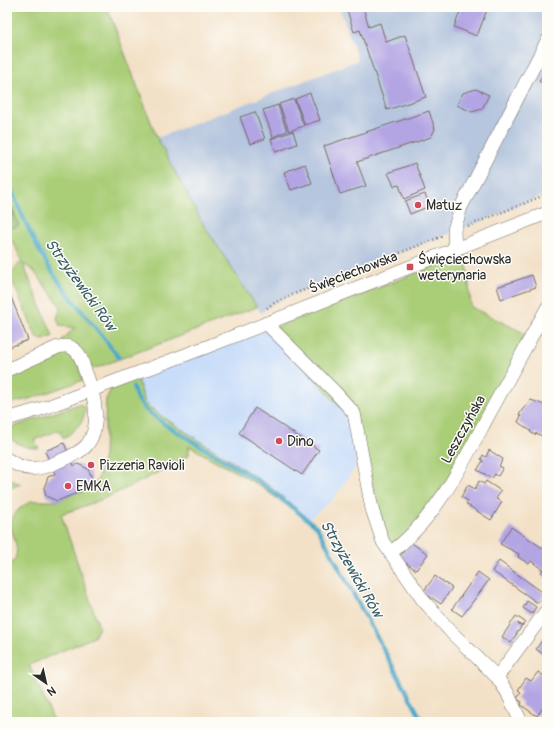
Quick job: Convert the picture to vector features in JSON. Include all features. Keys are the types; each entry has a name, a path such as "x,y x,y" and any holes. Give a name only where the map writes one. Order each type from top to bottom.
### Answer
{"street":[{"path":"546,215 455,250 454,230 461,208 547,40"},
{"name":"Święciechowska","path":"7,419 44,408 92,390 264,318 455,250"},
{"name":"Leszczyńska","path":"390,553 402,545 434,508 464,461 547,308"},
{"path":"264,318 354,413 372,509 383,542 423,600 450,632 497,677 507,692 521,722"},
{"path":"7,370 58,347 68,346 73,348 79,355 92,390 95,421 93,434 86,445 77,454 42,468 29,469 17,466 7,459"},
{"path":"497,677 547,610"}],"path":[{"path":"264,318 272,304 294,294 436,239 454,230 490,218 547,194"}],"shaded area":[{"path":"339,7 547,7 547,194 490,218 294,294 272,304 261,313 203,224 157,138 358,60"},
{"path":"266,323 348,405 357,465 333,499 308,520 265,483 161,416 145,403 136,373"}],"green space":[{"path":"7,7 107,7 157,138 203,224 257,307 93,369 62,340 75,328 60,326 57,318 61,307 33,270 23,264 53,336 44,340 37,338 11,278 14,269 22,262 14,243 7,238 7,229 19,225 7,195"},
{"path":"7,195 19,226 7,229"},
{"path":"466,254 471,307 532,337 464,461 390,553 357,426 271,329"},
{"path":"61,352 67,353 74,358 83,380 29,399 7,404 7,371"},
{"path":"136,373 145,403 161,416 265,483 317,527 257,484 189,446 189,455 158,472 111,496 61,514 99,627 94,637 29,665 53,719 46,722 7,722 7,566 12,562 17,552 9,522 19,509 31,501 57,501 87,489 98,479 104,456 106,399 111,389"},
{"path":"79,404 85,407 84,417 79,425 64,439 59,430 34,440 39,448 30,448 15,442 8,437 7,432 10,428"},
{"path":"7,476 11,480 21,484 7,489"}],"building":[{"path":"346,7 363,7 369,27 380,23 386,42 405,35 426,97 387,110 360,30 354,32"},
{"path":"462,7 488,7 477,36 454,27"},
{"path":"545,72 547,74 547,86 539,81"},
{"path":"476,89 489,95 482,109 472,112 457,105 463,93"},
{"path":"310,93 320,120 305,125 295,99"},
{"path":"294,99 304,126 289,131 279,104"},
{"path":"278,105 287,131 273,137 263,110"},
{"path":"429,111 435,129 431,137 357,162 366,186 340,194 324,146"},
{"path":"255,112 265,139 250,144 240,117"},
{"path":"293,131 297,144 276,152 271,139"},
{"path":"415,163 425,190 404,199 399,185 394,186 388,173"},
{"path":"305,164 312,183 291,190 284,172"},
{"path":"425,194 430,206 410,214 405,201"},
{"path":"532,275 536,287 501,299 497,287"},
{"path":"7,287 28,340 7,348"},
{"path":"531,400 547,406 547,433 544,437 536,433 535,435 518,422 521,416 519,415"},
{"name":"Dino","path":"255,408 319,450 302,475 239,433"},
{"path":"64,443 74,466 78,464 88,469 92,478 87,489 57,501 46,496 44,488 48,477 55,474 45,451"},
{"path":"489,450 503,459 499,466 503,468 498,476 495,474 492,478 477,470 483,461 481,459 483,455 486,457"},
{"path":"479,481 484,484 486,481 501,491 496,499 502,502 491,520 466,504 468,501 461,497 468,485 475,489"},
{"path":"511,527 547,551 547,577 541,573 543,570 531,561 529,564 518,557 519,554 500,544"},
{"path":"410,542 428,554 416,570 399,558"},
{"path":"499,561 545,594 538,603 492,571"},
{"path":"478,572 489,580 462,616 452,609"},
{"path":"435,576 452,588 441,604 423,592"},
{"path":"527,601 536,607 532,614 523,608"},
{"path":"516,616 525,622 522,626 518,623 521,627 511,643 502,637"},
{"path":"547,633 547,657 536,649"},
{"path":"538,672 547,678 547,702 537,716 521,705 522,702 517,699 521,692 518,690 526,678 531,681"}],"waterway":[{"name":"Strzyżewicki Rów","path":"7,180 28,228 46,262 69,295 119,358"},
{"name":"Strzyżewicki Rów","path":"133,387 136,397 146,410 164,424 258,481 317,527 423,722"}],"place":[{"name":"Matuz","path":"418,205"},
{"name":"Święciechowska weterynaria","path":"410,267"},
{"name":"Dino","path":"279,441"},
{"name":"Pizzeria Ravioli","path":"91,465"},
{"name":"EMKA","path":"68,486"}]}
